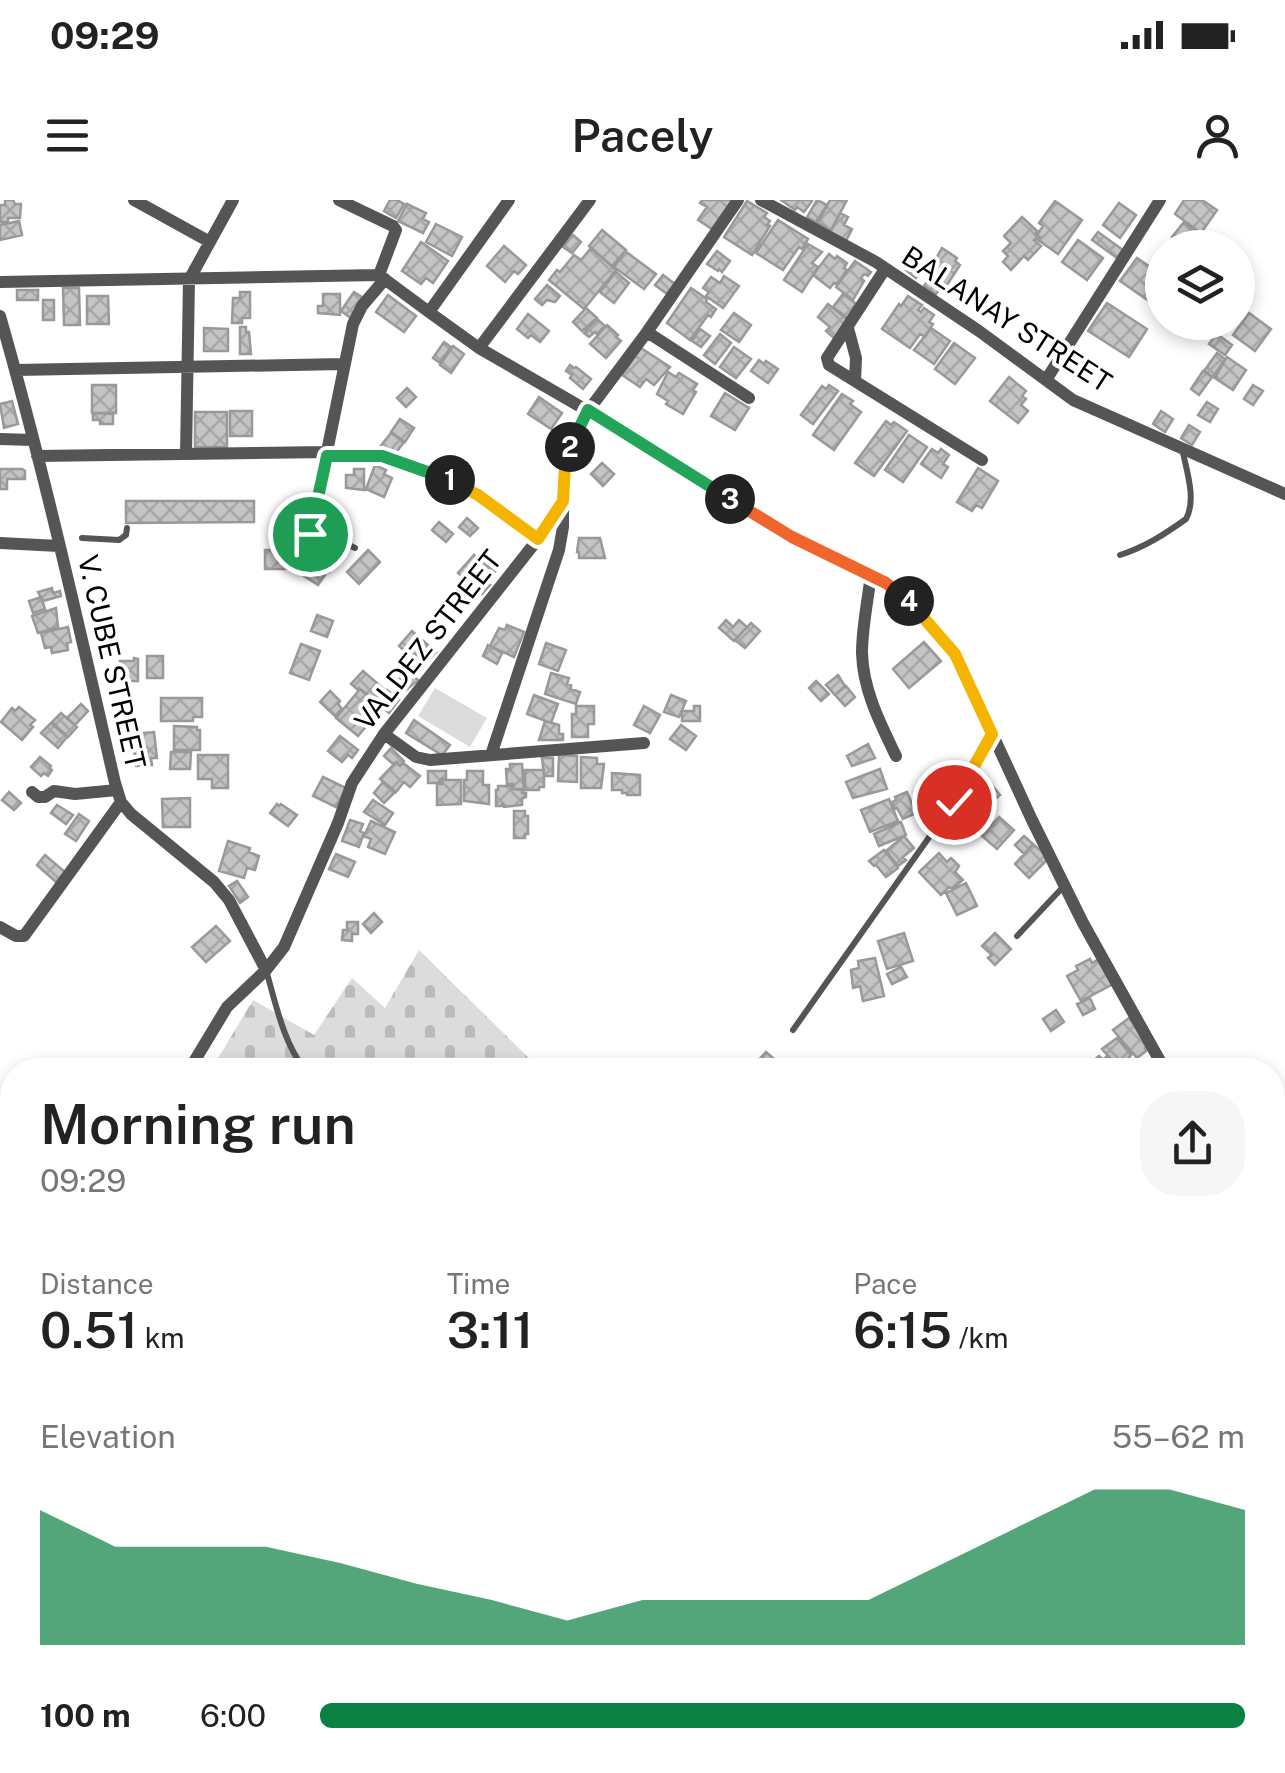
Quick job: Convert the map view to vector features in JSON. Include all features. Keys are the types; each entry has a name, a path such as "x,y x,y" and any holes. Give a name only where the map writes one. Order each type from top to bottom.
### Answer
{"street":[{"path":"134,200 210,242"},
{"path":"186,454 189,280 233,200"},
{"path":"310,530 353,324 382,277 396,230 339,200"},
{"path":"429,312 508,200"},
{"path":"479,348 590,200"},
{"name":"VALDEZ STREET","path":"197,1058 227,1007 266,970 284,946 352,782 384,734 538,539 563,501 571,444 588,410 738,200"},
{"name":"BALANAY STREET","path":"761,200 884,269 1074,400 1285,494"},
{"path":"1046,380 1160,200"},
{"path":"884,269 828,358 828,365 982,460"},
{"path":"0,282 382,277 479,348 588,410 792,537 870,574 903,595 955,654 1065,886 1158,1058"},
{"name":"V. CUBE STREET","path":"0,316 62,542 119,796 132,814 214,882 229,900 266,970"},
{"path":"848,328 856,358 855,381"},
{"path":"647,332 749,398"},
{"path":"16,370 343,364"},
{"path":"0,439 33,440"},
{"path":"37,456 328,454"},
{"path":"491,755 559,550 563,501"},
{"path":"0,543 62,542"},
{"path":"870,574 862,652 864,673 872,704 896,756"},
{"path":"384,734 416,757 430,760 644,743"},
{"path":"32,792 38,797 54,791 119,796"},
{"path":"0,928 24,936 119,796"}],"lane":[{"path":"1120,556 1158,539 1189,514 1192,504 1182,446"},
{"path":"328,454 382,456 446,477 538,539"},
{"path":"82,538 120,540 127,528"},
{"path":"310,530 355,548"},
{"path":"793,1030 954,802 992,734"},
{"path":"1017,936 1065,886"},
{"path":"266,970 287,1040 298,1058"}],"green space":[{"path":"435,688 487,718 470,747 418,716"},
{"path":"419,950 529,1058 218,1058 253,1000 314,1035 352,978 385,1008"}],"building":[{"path":"5,200 21,204 20,218 0,222 0,205 5,205"},
{"path":"390,200 404,204 396,218 384,211"},
{"path":"781,200 810,200 812,201 804,212"},
{"path":"817,200 827,205 816,222 807,217"},
{"path":"830,200 847,200 831,230 818,223"},
{"path":"1184,200 1202,200 1217,210 1203,230 1197,230 1175,214"},
{"path":"747,201 767,213 764,217 770,221 752,255 724,237"},
{"path":"1055,201 1082,220 1058,254 1038,240 1037,235 1043,226 1039,223"},
{"path":"700,203 734,203 715,231 698,220 707,207"},
{"path":"1119,203 1136,215 1120,238 1103,225"},
{"path":"407,204 426,213 423,219 429,222 423,233 398,221"},
{"path":"840,213 848,217 844,225 852,229 846,241 830,233"},
{"path":"1022,217 1037,231 1034,240 1041,246 1011,270 1003,262 1008,256 1003,251 1011,243 1004,236"},
{"path":"778,220 808,239 783,270 756,253"},
{"path":"19,221 22,235 0,240 0,225"},
{"path":"1184,222 1194,230 1178,230"},
{"path":"436,224 462,237 452,256 426,242"},
{"path":"602,230 626,250 612,266 589,246"},
{"path":"1098,232 1123,250 1117,258 1092,240"},
{"path":"573,235 581,242 572,253 563,247"},
{"path":"1078,240 1103,258 1087,280 1062,262"},
{"path":"421,242 448,261 433,283 426,278 421,284 402,271"},
{"path":"808,244 822,252 812,263 818,267 802,292 784,280"},
{"path":"504,246 526,265 505,282 487,266"},
{"path":"591,248 616,270 584,309 549,280 574,255 581,260"},
{"path":"942,248 957,258 955,261 960,265 947,285 928,273"},
{"path":"625,251 656,274 644,289 614,267"},
{"path":"717,251 730,261 722,272 707,264"},
{"path":"829,254 847,263 847,270 830,288 813,275"},
{"path":"1137,258 1145,263 1145,298 1120,281"},
{"path":"915,259 925,267 916,278 906,270"},
{"path":"855,261 871,272 861,278 864,281 853,300 836,287"},
{"path":"616,272 629,283 614,303 600,292"},
{"path":"663,275 675,284 667,294 655,285"},
{"path":"724,276 739,286 723,308 706,296 709,292 703,288 711,277 720,283"},
{"path":"931,276 943,284 936,294 924,286"},
{"path":"547,285 560,296 555,302 547,300 542,305 535,299"},
{"path":"63,288 79,288 80,325 64,325"},
{"path":"691,288 716,309 690,340 667,323"},
{"path":"17,290 38,290 38,300 17,300"},
{"path":"240,292 250,292 250,318 232,323 233,298 240,298"},
{"path":"354,292 365,299 352,319 341,311"},
{"path":"323,294 340,294 340,315 318,313 318,306 323,306"},
{"path":"843,294 859,306 849,319 833,307"},
{"path":"388,295 416,316 404,332 376,312"},
{"path":"87,296 108,296 109,324 87,324"},
{"path":"908,296 922,305 918,310 924,308 934,315 925,337 920,334 910,348 882,329"},
{"path":"43,300 54,300 54,320 43,320"},
{"path":"1107,303 1145,328 1129,357 1088,331"},
{"path":"828,304 849,321 834,338 826,331 830,327 818,317"},
{"path":"586,308 597,318 582,331 573,322"},
{"path":"734,313 751,325 739,342 721,330"},
{"path":"528,314 549,331 540,342 517,329"},
{"path":"1255,317 1271,329 1255,351 1240,340 1255,340"},
{"path":"597,319 605,326 589,337 584,333"},
{"path":"607,325 621,341 606,358 590,344"},
{"path":"240,327 249,332 251,354 240,354"},
{"path":"204,328 228,329 228,351 204,351"},
{"path":"931,328 950,341 934,364 914,350"},
{"path":"700,329 710,336 701,347 692,341"},
{"path":"720,334 731,343 715,364 704,355"},
{"path":"1212,340 1225,340 1232,345 1225,355 1209,344"},
{"path":"444,342 451,347 440,363 433,358"},
{"path":"954,343 975,358 955,384 935,369"},
{"path":"453,346 464,354 451,373 440,365"},
{"path":"734,347 751,359 736,378 720,367"},
{"path":"641,348 670,367 654,385 646,379 640,387 622,375"},
{"path":"1217,353 1225,359 1213,377 1204,371"},
{"path":"1227,357 1246,370 1233,390 1215,378"},
{"path":"759,360 778,369 768,383 751,371"},
{"path":"570,365 591,379 583,389 566,371"},
{"path":"1203,371 1212,377 1199,395 1191,389"},
{"path":"668,372 676,377 679,373 697,384 683,414 657,394"},
{"path":"1009,377 1026,391 1021,405 1028,411 1018,423 990,401"},
{"path":"92,385 116,385 116,413 92,413"},
{"path":"829,385 838,391 813,424 801,415 822,386 826,389"},
{"path":"1253,385 1263,391 1253,405 1244,399"},
{"path":"407,388 416,397 406,407 397,398"},
{"path":"725,393 749,408 735,430 711,416"},
{"path":"842,394 861,412 834,450 813,435"},
{"path":"539,397 562,413 551,429 528,414"},
{"path":"12,401 18,424 4,428 0,404"},
{"path":"1207,402 1218,409 1210,422 1198,415"},
{"path":"230,411 252,411 252,436 230,436"},
{"path":"1161,411 1173,419 1165,432 1153,424"},
{"path":"195,412 227,412 227,447 195,447"},
{"path":"93,413 113,414 113,424 100,424 100,420 93,420"},
{"path":"400,419 414,428 405,442 391,432"},
{"path":"886,421 907,431 874,476 855,463"},
{"path":"1189,425 1200,432 1192,445 1181,438"},
{"path":"391,433 404,442 392,458 379,448"},
{"path":"909,435 927,447 903,482 885,470"},
{"path":"932,449 949,455 941,478 921,464"},
{"path":"602,463 614,474 603,486 591,474"},
{"path":"375,465 392,478 384,497 366,489"},
{"path":"978,468 998,481 982,508 976,505 972,511 957,502"},
{"path":"0,469 22,469 25,479 7,479 7,489 0,489"},
{"path":"354,469 364,469 364,490 346,488 346,475 354,475"},
{"path":"126,501 254,501 254,522 126,523"},
{"path":"327,514 344,522 337,538 320,528"},
{"path":"467,518 478,528 470,536 459,527"},
{"path":"439,522 453,534 446,542 432,530"},
{"path":"579,538 600,538 605,558 579,558"},
{"path":"303,545 314,550 308,563 297,558"},
{"path":"265,550 286,550 286,569 265,569"},
{"path":"368,550 380,562 359,584 347,572"},
{"path":"326,552 337,558 329,572 318,565"},
{"path":"474,555 495,572 482,594 458,573"},
{"path":"317,565 327,572 318,585 304,576 311,566 315,569"},
{"path":"52,588 53,593 60,591 61,596 43,601 38,592"},
{"path":"41,597 45,609 33,613 29,601"},
{"path":"56,608 58,627 38,633 32,616"},
{"path":"317,615 333,621 327,637 311,631"},
{"path":"726,620 733,627 739,620 747,627 734,641 719,628"},
{"path":"751,623 760,631 745,648 735,640"},
{"path":"507,625 524,632 514,657 490,646 499,628 505,630"},
{"path":"68,627 68,650 52,653 51,647 45,648 41,633"},
{"path":"412,631 436,652 426,663 416,654 412,658 399,646"},
{"path":"924,642 941,661 909,688 893,669"},
{"path":"546,643 566,650 558,671 539,664"},
{"path":"301,644 320,651 309,680 290,673"},
{"path":"488,645 502,653 497,664 483,656"},
{"path":"147,656 163,656 163,678 147,678"},
{"path":"138,659 138,681 120,681 120,661"},
{"path":"363,671 384,689 374,700 351,684"},
{"path":"407,671 418,680 406,690 397,682"},
{"path":"551,673 569,678 567,684 580,692 576,704 545,694"},
{"path":"838,675 845,686 835,695 826,685"},
{"path":"816,681 829,694 821,701 809,688"},
{"path":"846,686 855,697 845,706 835,695"},
{"path":"360,689 381,707 377,712 380,715 358,736 336,718"},
{"path":"387,690 399,700 389,713 376,702"},
{"path":"330,691 342,709 335,716 320,702"},
{"path":"534,695 558,704 551,723 527,714"},
{"path":"671,695 686,701 679,717 664,712"},
{"path":"161,698 202,698 202,717 193,717 193,721 161,721"},
{"path":"81,704 88,711 75,725 67,718"},
{"path":"576,706 594,706 594,724 588,724 588,737 572,737"},
{"path":"644,706 660,715 650,733 634,725"},
{"path":"694,706 700,706 700,721 682,721 682,711 694,711"},
{"path":"19,707 35,720 22,740 1,722 12,708 15,711"},
{"path":"61,713 77,727 68,737 52,722"},
{"path":"414,720 450,745 442,755 406,733"},
{"path":"545,721 559,725 563,740 539,740"},
{"path":"51,723 67,737 58,748 41,733"},
{"path":"681,725 696,736 686,750 670,739"},
{"path":"174,726 197,727 200,750 174,750"},
{"path":"154,732 157,758 151,758 152,765 136,766 132,734"},
{"path":"340,736 358,750 342,762 328,751"},
{"path":"868,744 875,758 852,766 847,756"},
{"path":"391,748 404,761 400,766 384,756"},
{"path":"171,752 191,752 190,769 170,769"},
{"path":"198,755 228,755 228,788 212,788 212,779 198,779"},
{"path":"559,755 577,756 577,782 558,781"},
{"path":"40,757 51,766 48,776 41,776 31,767"},
{"path":"581,757 597,758 597,764 604,764 601,788 581,788"},
{"path":"542,758 553,758 553,776 544,776"},
{"path":"396,762 420,776 410,787 404,782 396,792 380,779"},
{"path":"510,764 522,764 524,790 507,784 506,769 510,769"},
{"path":"880,769 887,789 853,798 846,782"},
{"path":"525,770 544,770 544,787 525,790"},
{"path":"428,771 446,771 446,779 428,783"},
{"path":"467,771 483,771 483,785 489,785 489,804 464,801"},
{"path":"612,773 640,775 640,795 612,790"},
{"path":"323,777 346,788 336,807 313,796"},
{"path":"442,780 461,780 461,804 437,805 437,784 442,784"},
{"path":"383,782 395,792 384,803 374,793"},
{"path":"991,784 1000,795 983,809 974,798"},
{"path":"498,786 522,789 526,797 522,805 496,806"},
{"path":"9,792 21,803 14,810 2,800"},
{"path":"907,792 916,813 903,819 892,802"},
{"path":"190,798 190,827 163,827 162,799"},
{"path":"889,799 898,821 870,832 861,810"},
{"path":"373,800 393,813 385,825 364,812"},
{"path":"277,804 297,815 288,826 270,813"},
{"path":"57,805 73,815 66,824 51,813"},
{"path":"514,811 525,811 528,816 525,838 514,838"},
{"path":"79,814 89,821 76,841 65,834"},
{"path":"999,817 1014,830 997,849 982,836"},
{"path":"350,820 363,824 359,847 342,841"},
{"path":"371,821 395,832 385,854 368,847 371,839 364,836"},
{"path":"901,822 906,835 879,846 874,834"},
{"path":"904,836 914,848 898,866 886,851"},
{"path":"1024,836 1033,844 1024,854 1015,845"},
{"path":"228,841 250,848 249,852 259,856 255,870 247,868 244,878 219,871"},
{"path":"1033,844 1049,858 1029,878 1015,864"},
{"path":"884,850 898,868 886,877 869,861"},
{"path":"939,853 947,862 951,858 959,866 955,872 963,880 941,895 919,872"},
{"path":"336,854 355,862 348,877 329,869"},
{"path":"45,855 65,872 56,882 37,865"},
{"path":"237,881 248,897 240,903 229,886"},
{"path":"966,883 977,906 957,915 946,893"},
{"path":"374,913 382,922 371,933 363,924"},
{"path":"347,922 358,922 358,934 352,934 352,941 342,940"},
{"path":"216,926 230,941 206,962 192,947"},
{"path":"904,933 913,961 887,969 878,941"},
{"path":"995,933 1011,949 995,965 988,958 992,955 982,946"},
{"path":"875,958 884,996 863,1001 860,986 853,988 851,970 859,968 858,961"},
{"path":"1090,959 1092,963 1099,959 1113,984 1081,1001 1067,976"},
{"path":"901,967 907,977 892,984 887,974"},
{"path":"1090,998 1095,1009 1083,1015 1077,1004"},
{"path":"1056,1010 1064,1022 1051,1031 1043,1019"},
{"path":"1129,1018 1149,1045 1137,1058 1113,1030"},
{"path":"1117,1038 1131,1055 1110,1058 1102,1049"}],"route":[{"path":"310,534 327,456 382,456 446,477 538,539 563,501 571,444 588,410 792,537 870,574 903,595 955,654 992,734 954,802"}]}
